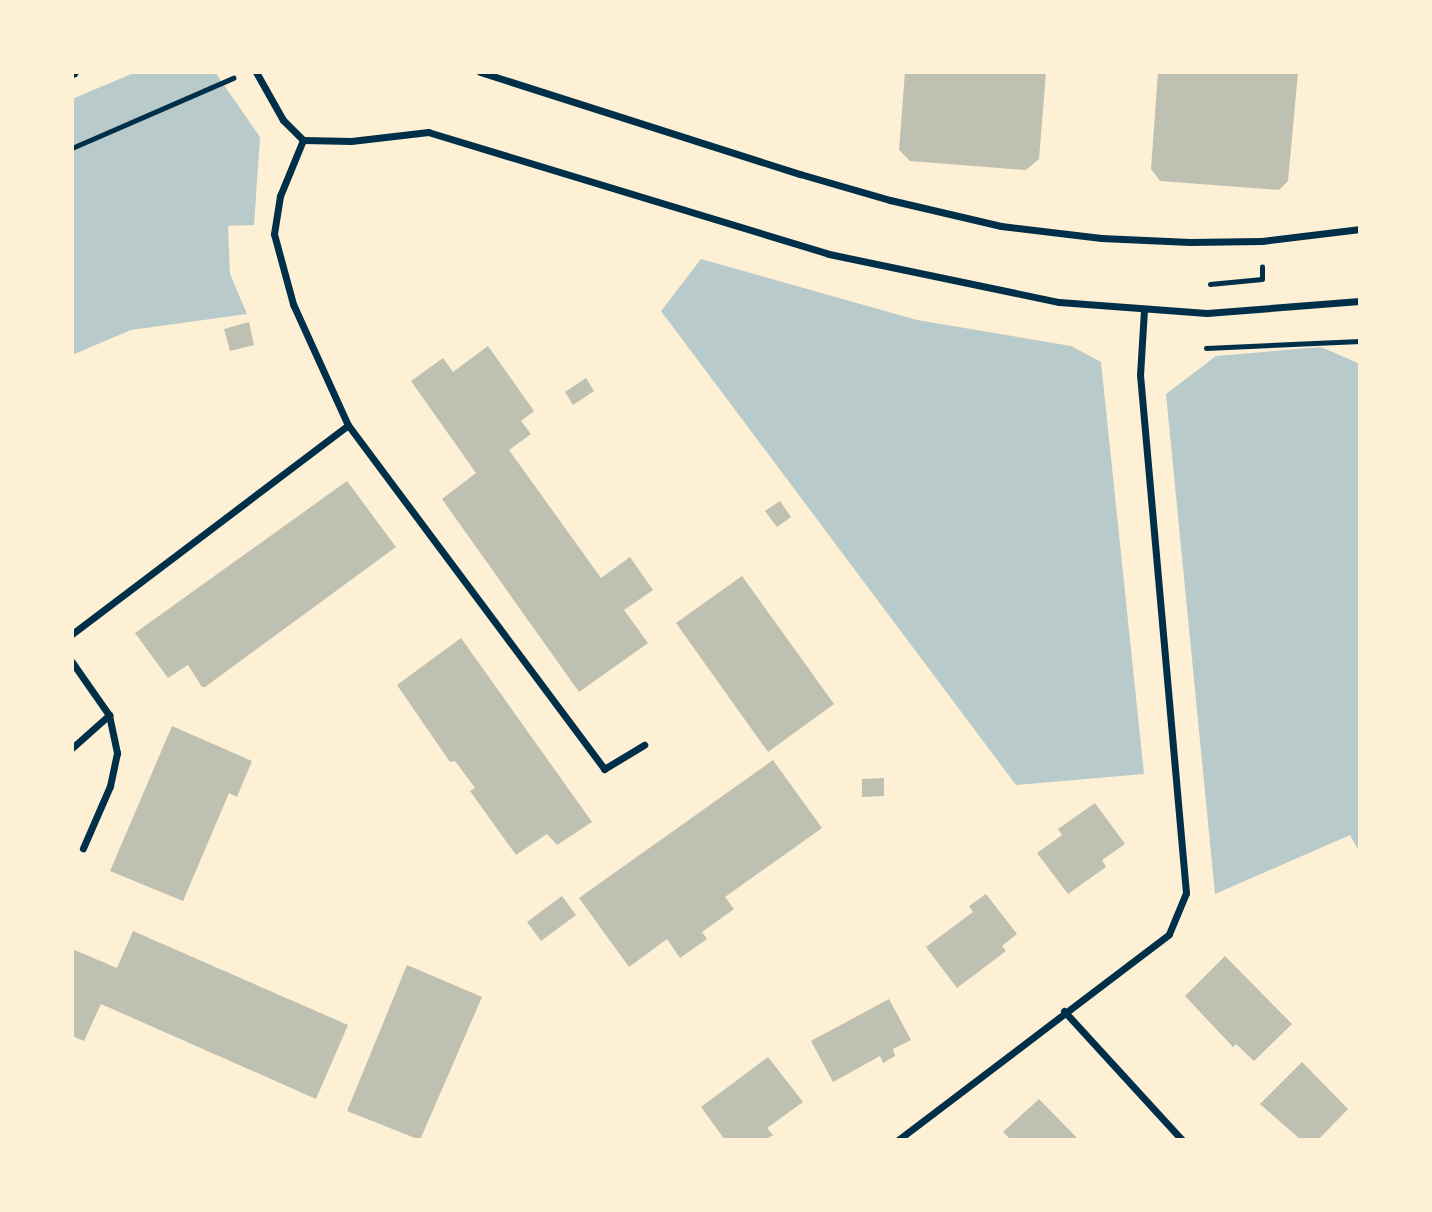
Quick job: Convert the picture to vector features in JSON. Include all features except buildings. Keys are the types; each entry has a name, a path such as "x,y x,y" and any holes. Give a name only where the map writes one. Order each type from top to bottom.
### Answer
{"street":[{"path":"256,72 284,120 303,140 351,141 428,132 829,254 1059,302 1208,313 1360,301"},
{"path":"480,72 826,181 1001,226 1101,239 1262,241 1360,229"},
{"path":"303,140 280,196 274,233 293,304 348,425 604,769 644,746"},
{"path":"898,1140 1064,1011 1169,934 1186,893 1140,374 1144,310"},
{"path":"72,634 348,425"},
{"path":"72,662 109,715 117,753 110,786 83,848"},
{"path":"72,748 109,715"},
{"path":"1064,1011 1182,1140"}],"path":[{"path":"72,148 227,80"},
{"path":"1210,284 1262,279 1262,241"},
{"path":"1206,348 1360,341"}],"shaded area":[{"path":"136,72 215,72 260,137 254,225 228,226 230,274 247,314 131,330 72,355 72,99"},
{"path":"701,259 917,320 1071,346 1101,362 1144,774 1016,785 661,311"},
{"path":"1321,347 1360,364 1360,853 1350,835 1215,894 1166,394 1216,356"}]}
